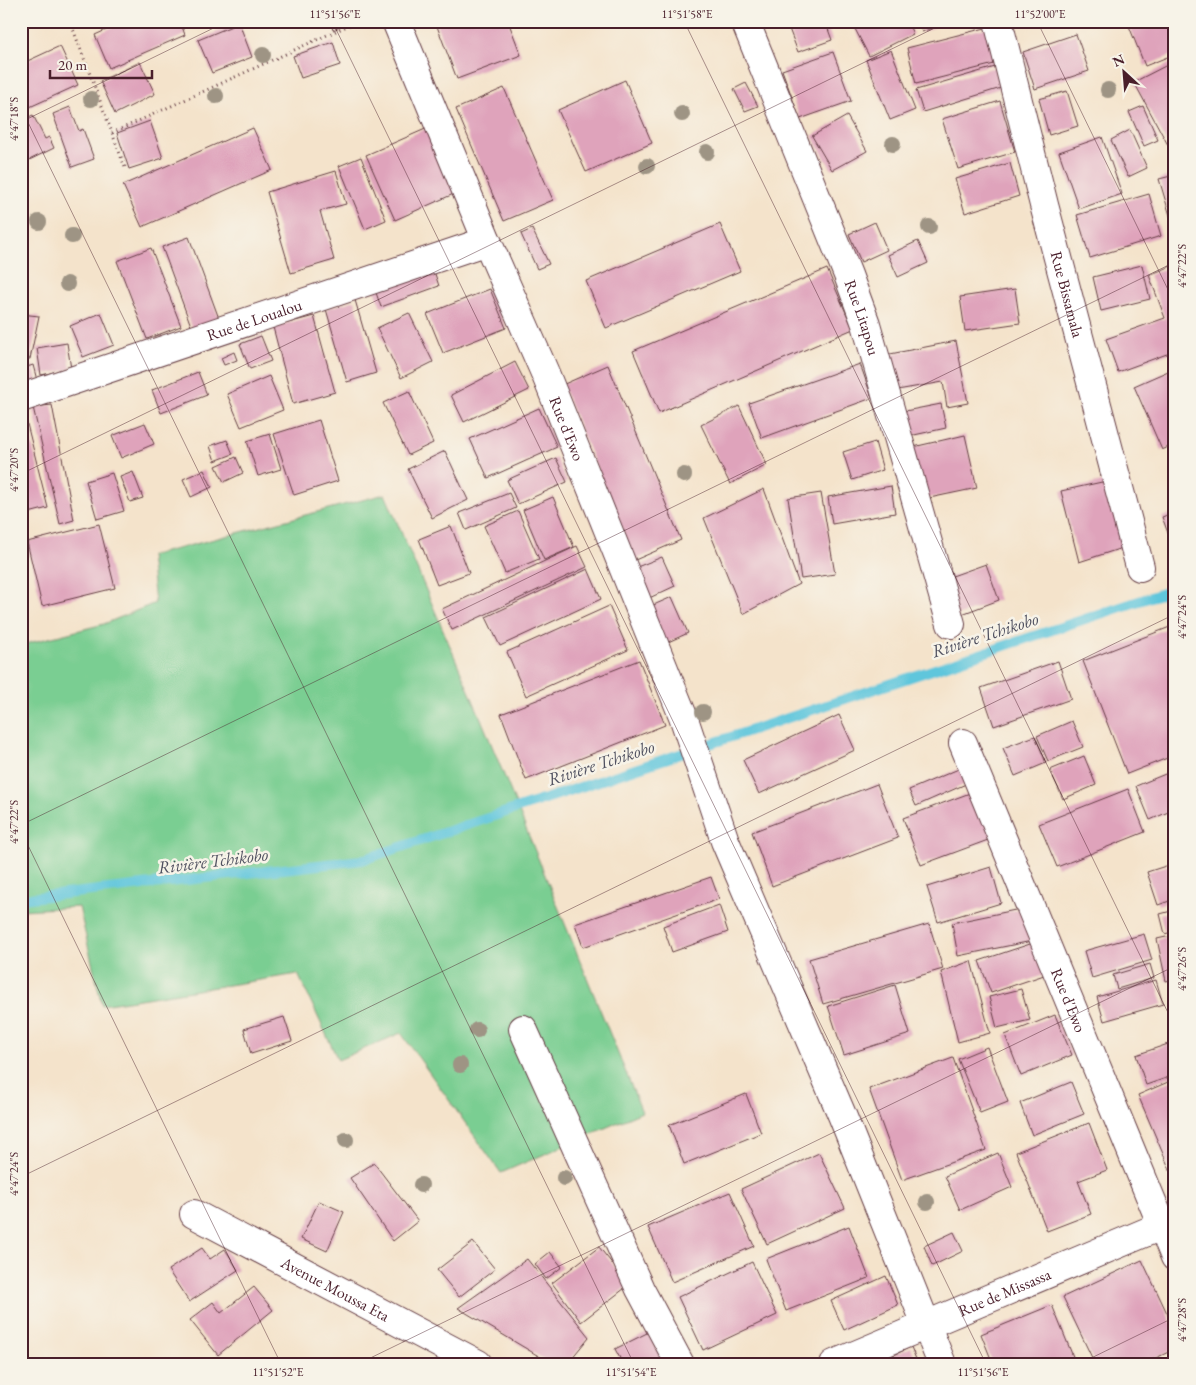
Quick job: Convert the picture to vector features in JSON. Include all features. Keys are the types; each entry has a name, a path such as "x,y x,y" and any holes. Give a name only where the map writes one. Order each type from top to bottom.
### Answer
{"street":[{"name":"Rue d'Ewo","path":"396,21 487,241 545,373 683,716 725,841 842,1116 942,1364"},
{"name":"Rue Litapou","path":"745,21 845,266 866,324 951,624"},
{"name":"Rue Bissamala","path":"998,21 1044,205 1140,567"},
{"name":"Rue de Loualou","path":"21,398 487,241"},
{"name":"Rue d'Ewo","path":"962,743 1168,1223 1175,1257"},
{"path":"523,1030 640,1288 680,1364"},
{"name":"Avenue Moussa Eta","path":"194,1214 478,1364"},
{"name":"Rue de Missassa","path":"834,1364 1168,1223"}],"path":[{"path":"70,21 126,170"},
{"path":"112,133 358,21"}],"green space":[{"path":"385,494 479,714 642,1112 501,1173 401,1033 338,1060 298,974 102,1005 79,907 21,910 21,645 104,624 155,603 150,556"}],"building":[{"path":"126,21 180,21 185,35 109,68 95,35"},
{"path":"330,21 353,21 333,30"},
{"path":"435,21 508,21 521,55 457,79"},
{"path":"669,21 691,21 672,29"},
{"path":"786,21 825,21 832,40 798,52"},
{"path":"867,21 907,21 913,34 869,56 854,27"},
{"path":"918,21 950,21 922,32"},
{"path":"1127,21 1175,21 1175,54 1145,66"},
{"path":"239,23 252,57 212,73 198,40"},
{"path":"993,26 1002,62 916,84 907,48"},
{"path":"1076,34 1089,71 1035,89 1023,52"},
{"path":"333,42 340,65 301,78 293,56"},
{"path":"60,46 78,85 21,111 21,64"},
{"path":"891,50 915,110 890,120 866,60"},
{"path":"833,52 851,101 800,119 782,70"},
{"path":"1175,61 1175,158 1134,82"},
{"path":"140,62 155,94 115,114 100,81"},
{"path":"995,67 1001,88 923,112 916,90"},
{"path":"625,80 652,143 586,172 558,110"},
{"path":"746,83 758,106 745,111 734,89"},
{"path":"504,88 553,200 504,221 456,109"},
{"path":"1067,91 1078,126 1049,135 1039,99"},
{"path":"1000,101 1015,152 958,169 942,119"},
{"path":"1143,106 1158,140 1144,146 1129,112"},
{"path":"70,107 79,131 83,129 94,159 72,167 53,114"},
{"path":"33,115 45,139 49,137 54,148 21,164 21,121"},
{"path":"847,116 867,151 832,170 812,136"},
{"path":"150,121 163,158 129,169 117,133"},
{"path":"430,127 458,192 395,220 366,155"},
{"path":"253,128 272,170 142,227 123,185"},
{"path":"1130,130 1147,168 1128,177 1111,140"},
{"path":"1102,137 1122,194 1079,209 1059,152"},
{"path":"361,157 386,220 365,229 339,166"},
{"path":"1010,163 1019,196 965,213 955,179"},
{"path":"336,171 346,204 320,211 334,260 291,273 267,192"},
{"path":"1175,175 1175,229 1174,229 1159,179"},
{"path":"1149,194 1161,236 1090,258 1077,215"},
{"path":"875,222 887,250 861,262 849,234"},
{"path":"720,224 740,271 606,328 586,281"},
{"path":"532,229 549,264 537,269 521,234"},
{"path":"189,237 221,324 194,334 162,247"},
{"path":"918,241 928,263 898,277 888,255"},
{"path":"151,248 181,326 147,339 117,261"},
{"path":"432,265 439,286 381,307 374,287"},
{"path":"1142,265 1150,299 1101,311 1093,277"},
{"path":"1174,265 1175,351 1118,372 1106,339 1165,318 1149,275"},
{"path":"827,269 853,329 659,413 633,351"},
{"path":"490,289 506,328 443,353 427,314"},
{"path":"1015,289 1020,323 965,331 960,297"},
{"path":"355,300 376,373 347,382 326,309"},
{"path":"101,313 114,345 83,357 70,326"},
{"path":"409,313 433,362 401,378 377,328"},
{"path":"21,314 39,316 30,359 21,359"},
{"path":"314,316 335,392 293,404 273,327"},
{"path":"261,336 271,361 250,369 240,344"},
{"path":"956,341 968,403 947,407 943,382 886,392 880,356"},
{"path":"67,343 71,369 41,375 37,348"},
{"path":"234,352 237,360 224,365 221,358"},
{"path":"515,362 529,390 464,422 451,395"},
{"path":"860,364 872,398 762,438 749,403"},
{"path":"33,365 38,384 21,389 21,369"},
{"path":"608,365 681,540 635,560 562,385"},
{"path":"1175,368 1175,444 1162,450 1134,386"},
{"path":"198,372 207,395 161,413 152,390"},
{"path":"269,376 283,410 241,427 227,394"},
{"path":"409,391 433,443 408,455 383,403"},
{"path":"941,404 946,428 905,437 900,412"},
{"path":"52,405 74,520 60,524 33,407"},
{"path":"739,406 767,465 730,484 701,425"},
{"path":"539,408 557,447 488,478 470,439"},
{"path":"25,416 48,508 21,515 21,417"},
{"path":"319,420 338,481 294,495 274,434"},
{"path":"145,423 154,444 121,458 112,436"},
{"path":"270,434 281,469 258,476 247,441"},
{"path":"965,435 977,488 920,500 909,448"},
{"path":"227,440 233,454 215,461 210,446"},
{"path":"875,442 883,470 852,480 843,452"},
{"path":"445,451 468,500 432,518 408,469"},
{"path":"236,457 243,473 224,482 216,466"},
{"path":"556,458 567,482 518,504 507,480"},
{"path":"204,470 212,487 191,497 183,479"},
{"path":"133,472 143,498 130,502 120,477"},
{"path":"112,473 124,511 97,519 86,481"},
{"path":"1111,480 1125,547 1079,562 1061,491"},
{"path":"891,486 895,513 832,524 828,497"},
{"path":"764,489 799,584 743,614 704,518"},
{"path":"509,493 516,508 466,530 459,513"},
{"path":"821,493 835,574 801,579 788,498"},
{"path":"553,497 574,547 544,560 523,510"},
{"path":"518,511 539,559 505,573 484,526"},
{"path":"1175,512 1175,540 1171,541 1162,517"},
{"path":"99,524 115,588 42,606 27,542"},
{"path":"451,526 469,573 437,585 419,539"},
{"path":"577,546 587,567 452,630 442,609"},
{"path":"662,557 675,586 645,600 632,569"},
{"path":"986,564 999,600 954,617 941,580"},
{"path":"588,569 601,599 500,646 486,617"},
{"path":"672,597 688,633 666,643 649,607"},
{"path":"609,606 628,650 526,696 507,652"},
{"path":"1175,625 1175,755 1127,774 1083,661"},
{"path":"639,660 665,725 526,780 501,714"},
{"path":"1058,661 1071,699 994,726 981,688"},
{"path":"839,715 855,750 759,794 743,760"},
{"path":"1072,721 1083,747 1048,761 1037,736"},
{"path":"1035,736 1046,763 1015,776 1003,748"},
{"path":"1084,756 1096,785 1063,799 1050,770"},
{"path":"968,765 975,780 916,806 909,790"},
{"path":"1175,770 1175,809 1150,820 1136,786"},
{"path":"877,784 898,838 772,886 752,832"},
{"path":"1128,789 1145,832 1057,867 1039,824"},
{"path":"978,790 996,837 921,865 903,818"},
{"path":"1175,863 1175,899 1158,905 1147,872"},
{"path":"991,867 1001,903 938,922 927,887"},
{"path":"711,877 719,899 583,947 575,924"},
{"path":"719,905 728,932 672,952 663,926"},
{"path":"1025,908 1032,941 958,956 952,923"},
{"path":"1175,910 1175,931 1165,934 1160,914"},
{"path":"929,924 943,969 823,1004 809,959"},
{"path":"1144,934 1152,960 1092,978 1084,951"},
{"path":"1175,935 1175,979 1166,981 1157,939"},
{"path":"1036,942 1047,974 991,993 979,961"},
{"path":"971,961 990,1033 958,1042 941,972"},
{"path":"1150,964 1154,978 1117,989 1113,975"},
{"path":"1156,980 1163,1004 1104,1021 1097,997"},
{"path":"895,985 910,1034 844,1055 828,1006"},
{"path":"1021,989 1030,1020 997,1028 989,997"},
{"path":"1055,1015 1072,1055 1021,1076 1005,1035"},
{"path":"284,1017 292,1041 251,1054 244,1029"},
{"path":"1171,1043 1175,1054 1175,1075 1146,1085 1136,1055"},
{"path":"987,1047 1008,1102 980,1113 958,1059"},
{"path":"953,1058 986,1150 902,1180 869,1089"},
{"path":"1175,1079 1175,1182 1138,1095"},
{"path":"1071,1082 1084,1114 1032,1135 1020,1103"},
{"path":"746,1094 761,1133 684,1164 669,1125"},
{"path":"1089,1123 1107,1170 1078,1181 1091,1214 1047,1231 1016,1152"},
{"path":"819,1153 845,1208 767,1244 741,1189"},
{"path":"998,1153 1012,1187 960,1210 945,1176"},
{"path":"374,1163 418,1221 393,1241 350,1178"},
{"path":"730,1192 754,1246 672,1282 648,1227"},
{"path":"319,1201 344,1212 327,1251 301,1239"},
{"path":"849,1226 869,1278 786,1311 766,1259"},
{"path":"954,1232 963,1251 932,1266 924,1246"},
{"path":"473,1242 495,1269 459,1297 437,1270"},
{"path":"599,1247 629,1285 581,1322 552,1283"},
{"path":"202,1248 210,1259 225,1249 238,1270 189,1302 168,1270"},
{"path":"550,1252 562,1267 546,1279 535,1264"},
{"path":"527,1259 589,1337 567,1364 552,1364 458,1308"},
{"path":"1142,1260 1175,1330 1175,1349 1143,1364 1095,1364 1063,1297"},
{"path":"752,1262 777,1315 703,1350 678,1297"},
{"path":"886,1276 898,1305 844,1330 831,1301"},
{"path":"254,1287 273,1310 218,1355 190,1320 213,1302 221,1313"},
{"path":"1052,1305 1076,1364 993,1364 981,1334"},
{"path":"649,1332 663,1360 655,1364 623,1364 615,1349"},
{"path":"911,1347 918,1364 875,1364"}],"waterway":[{"name":"Rivière Tchikobo","path":"21,899 362,860 1175,589"}]}
